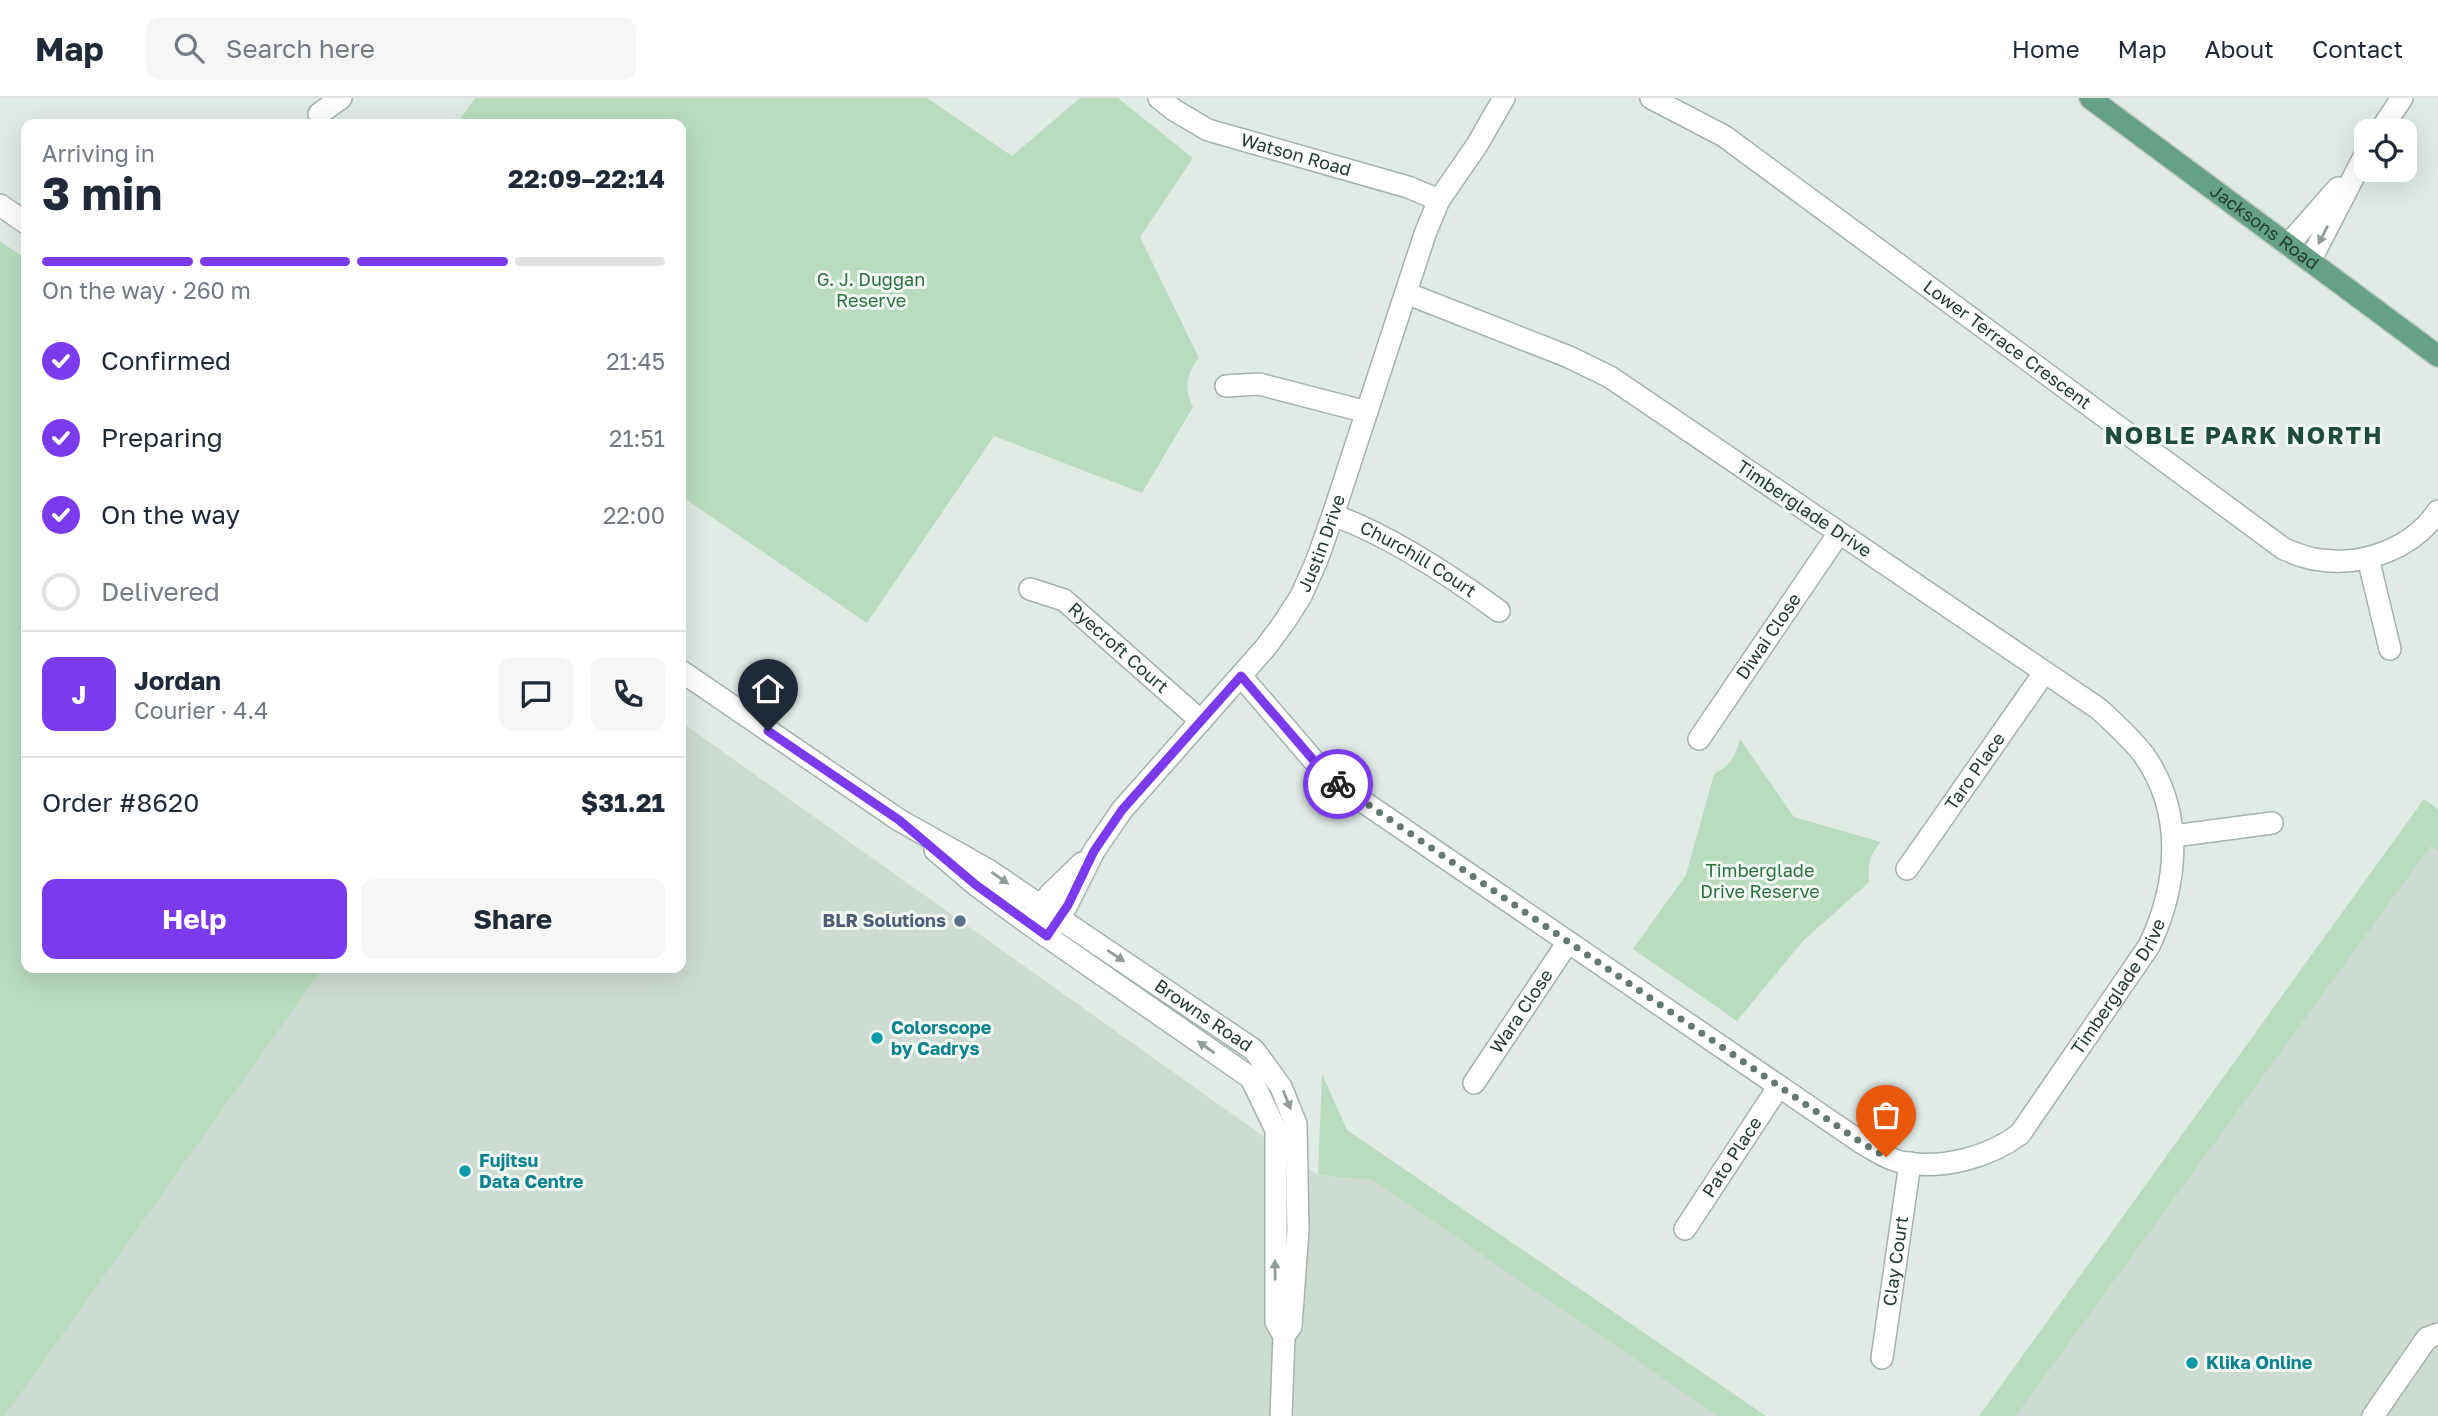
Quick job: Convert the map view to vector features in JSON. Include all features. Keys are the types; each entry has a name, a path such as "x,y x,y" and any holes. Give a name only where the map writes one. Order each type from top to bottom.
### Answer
{"main road":[{"name":"Jacksons Road","path":"2090,98 2438,356"}],"street":[{"path":"318,114 341,98"},
{"name":"Watson Road","path":"1159,98 1208,130 1408,187 1439,200"},
{"name":"Justin Drive","path":"1044,921 1050,894 1094,851 1122,810 1266,647 1301,596 1317,561 1439,200 1477,145 1504,98"},
{"name":"Lower Terrace Crescent","path":"1651,98 1724,136 2284,549 2320,561 2368,558 2407,541 2432,520 2438,511"},
{"path":"2388,119 2402,98"},
{"path":"2288,245 2354,168"},
{"path":"2310,261 2354,175"},
{"path":"0,205 21,220"},
{"name":"Timberglade Drive","path":"1241,676 1333,780 1886,1157 1910,1163 1956,1161 2008,1143 2029,1124 2149,946 2162,916 2172,879 2174,836 2169,811 2158,780 2144,755 2099,709 1610,377 1569,357 1406,293"},
{"path":"1226,386 1259,383 1367,412"},
{"name":"Churchill Court","path":"1333,515 1370,530 1499,611"},
{"name":"Diwai Close","path":"1699,739 1839,533"},
{"path":"2368,558 2390,649"},
{"name":"Ryecroft Court","path":"1030,589 1064,600 1200,721"},
{"name":"Taro Place","path":"1907,869 2044,673"},
{"name":"Browns Road","path":"686,674 899,820 988,870 1044,921 1254,1050 1281,1087 1296,1124 1298,1230 1292,1326 1284,1336 1281,1416"},
{"path":"2174,836 2272,823"},
{"name":"Wara Close","path":"1474,1083 1568,942"},
{"name":"Pato Place","path":"1685,1229 1779,1086"},
{"name":"Clay Court","path":"1882,1358 1910,1163"},
{"path":"2373,1416 2427,1338 2438,1334"}],"shaded area":[{"path":"686,726 1318,1175 1372,1180 1718,1416 5,1416 319,973 686,973"},
{"path":"2431,846 2438,851 2438,1416 2016,1416"}],"green space":[{"name":"G. J. Duggan Reserve","path":"475,98 927,98 1012,156 1080,98 1118,98 1193,158 1140,237 1199,358 1191,370 1188,382 1188,394 1193,407 1142,493 994,436 867,623 686,499 686,119 460,119"},
{"path":"0,241 21,256 21,973 319,973 5,1416 0,1416"},
{"name":"Timberglade Drive Reserve","path":"1740,739 1794,817 1881,842 1870,860 1869,882 1803,941 1737,1021 1633,949 1686,875 1714,774 1732,760"},
{"path":"2424,799 2438,809 2438,851 2431,846 2016,1416 1979,1416"},
{"path":"1322,1074 1347,1130 1766,1416 1718,1416 1372,1180 1318,1175"}],"way so far":[{"path":"1338,784 1886,1157"}],"place":[{"name":"BLR Solutions","path":"960,921"},
{"name":"Colorscope by Cadrys","path":"877,1038"},
{"name":"Fujitsu Data Centre","path":"465,1171"},
{"name":"Klika Online","path":"2192,1363"}],"district":[{"name":"NOBLE PARK NORTH","path":"2244,436"}],"route":[{"path":"768,731 899,820 976,885 1047,936 1068,905 1094,851 1122,810 1241,676 1315,762 1338,784"}]}
